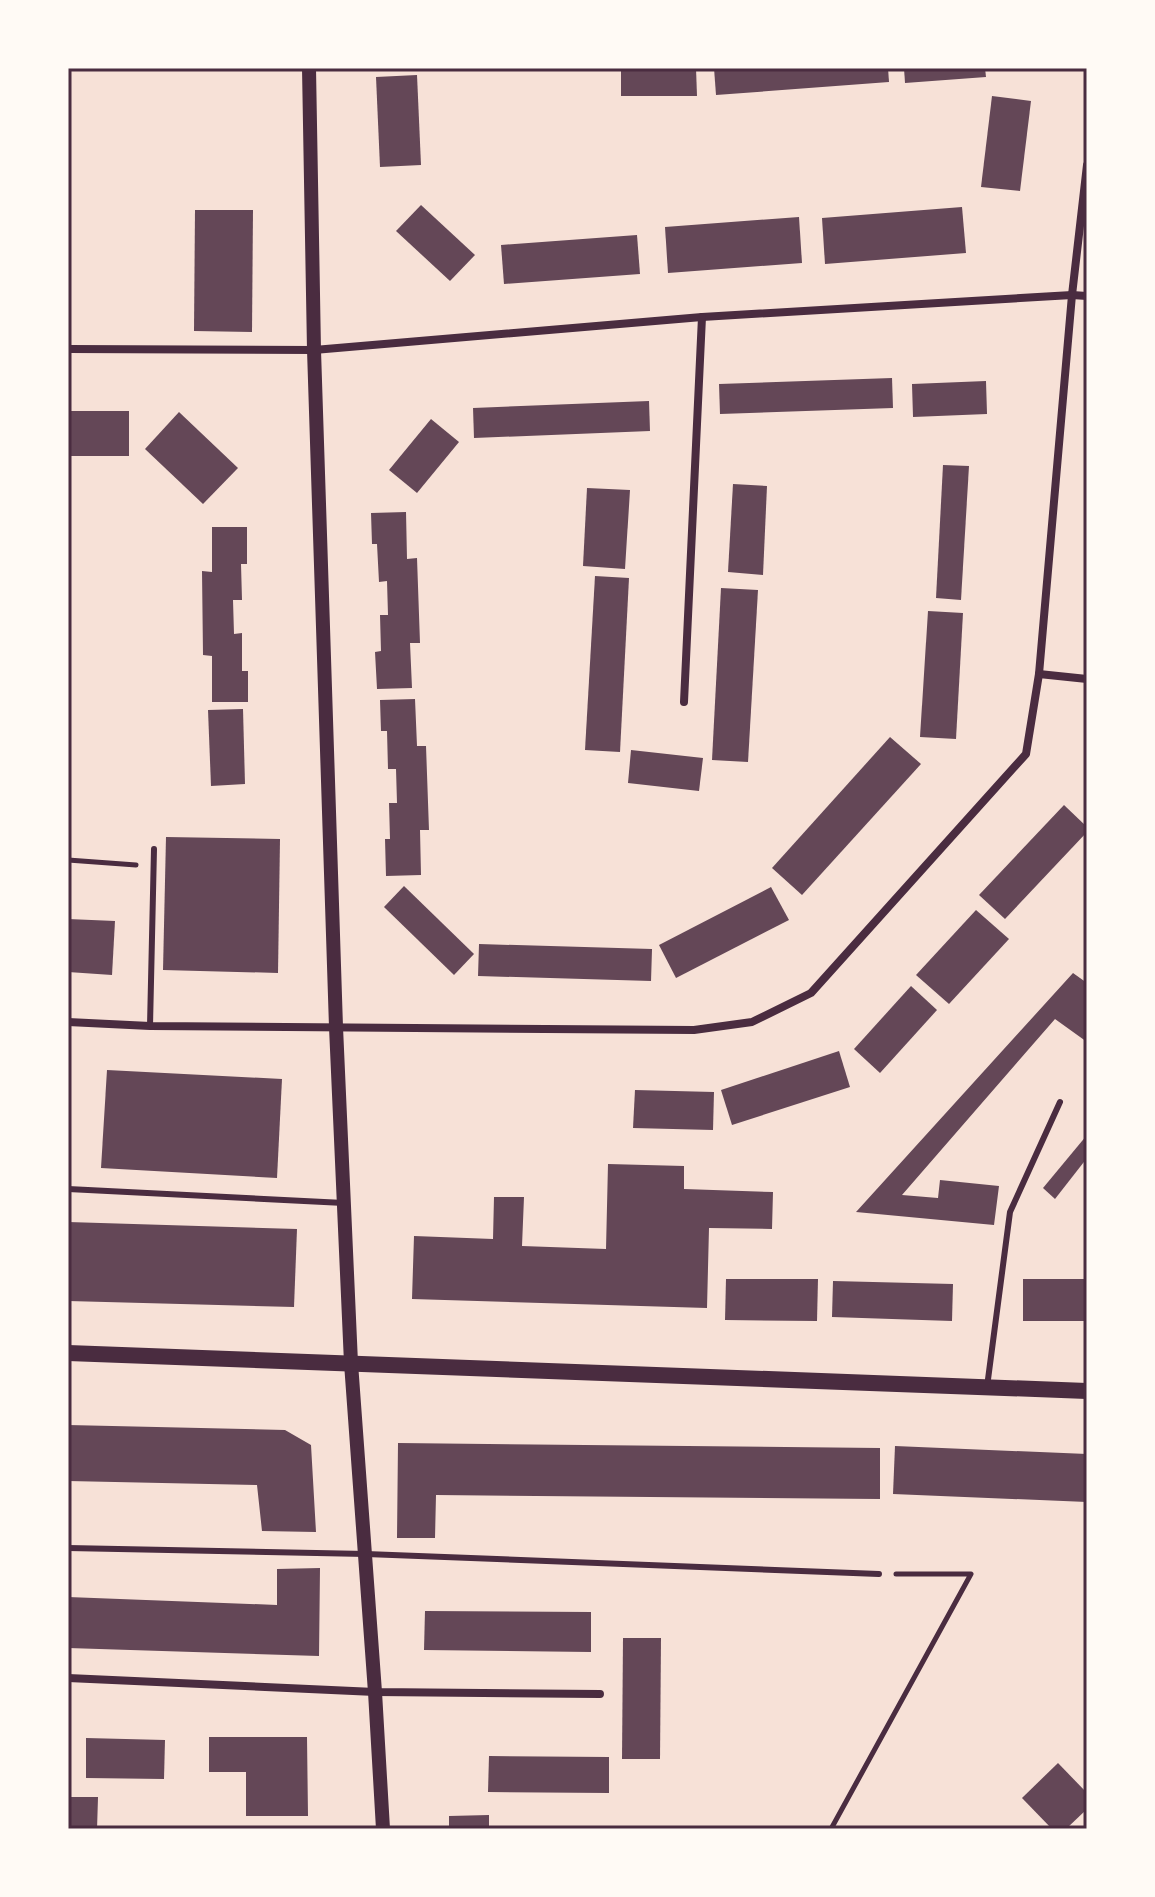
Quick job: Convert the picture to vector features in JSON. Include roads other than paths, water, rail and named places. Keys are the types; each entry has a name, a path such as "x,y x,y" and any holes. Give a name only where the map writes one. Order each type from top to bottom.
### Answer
{"main road":[{"path":"68,1353 1087,1391"}],"street":[{"path":"309,68 314,350 336,1027 351,1363 383,1829"},
{"path":"68,1022 150,1026 694,1030 752,1022 811,993 1026,754 1039,674 1072,295 1087,165"},
{"path":"68,349 314,350 702,317 1087,296"},
{"path":"684,702 702,317"},
{"path":"1039,674 1087,679"},
{"path":"68,1678 375,1692 600,1694"}],"lane":[{"path":"150,1026 154,849"},
{"path":"987,1387 1010,1212 1060,1102"},
{"path":"68,1189 344,1203"},
{"path":"68,1548 366,1554 879,1574"}]}
